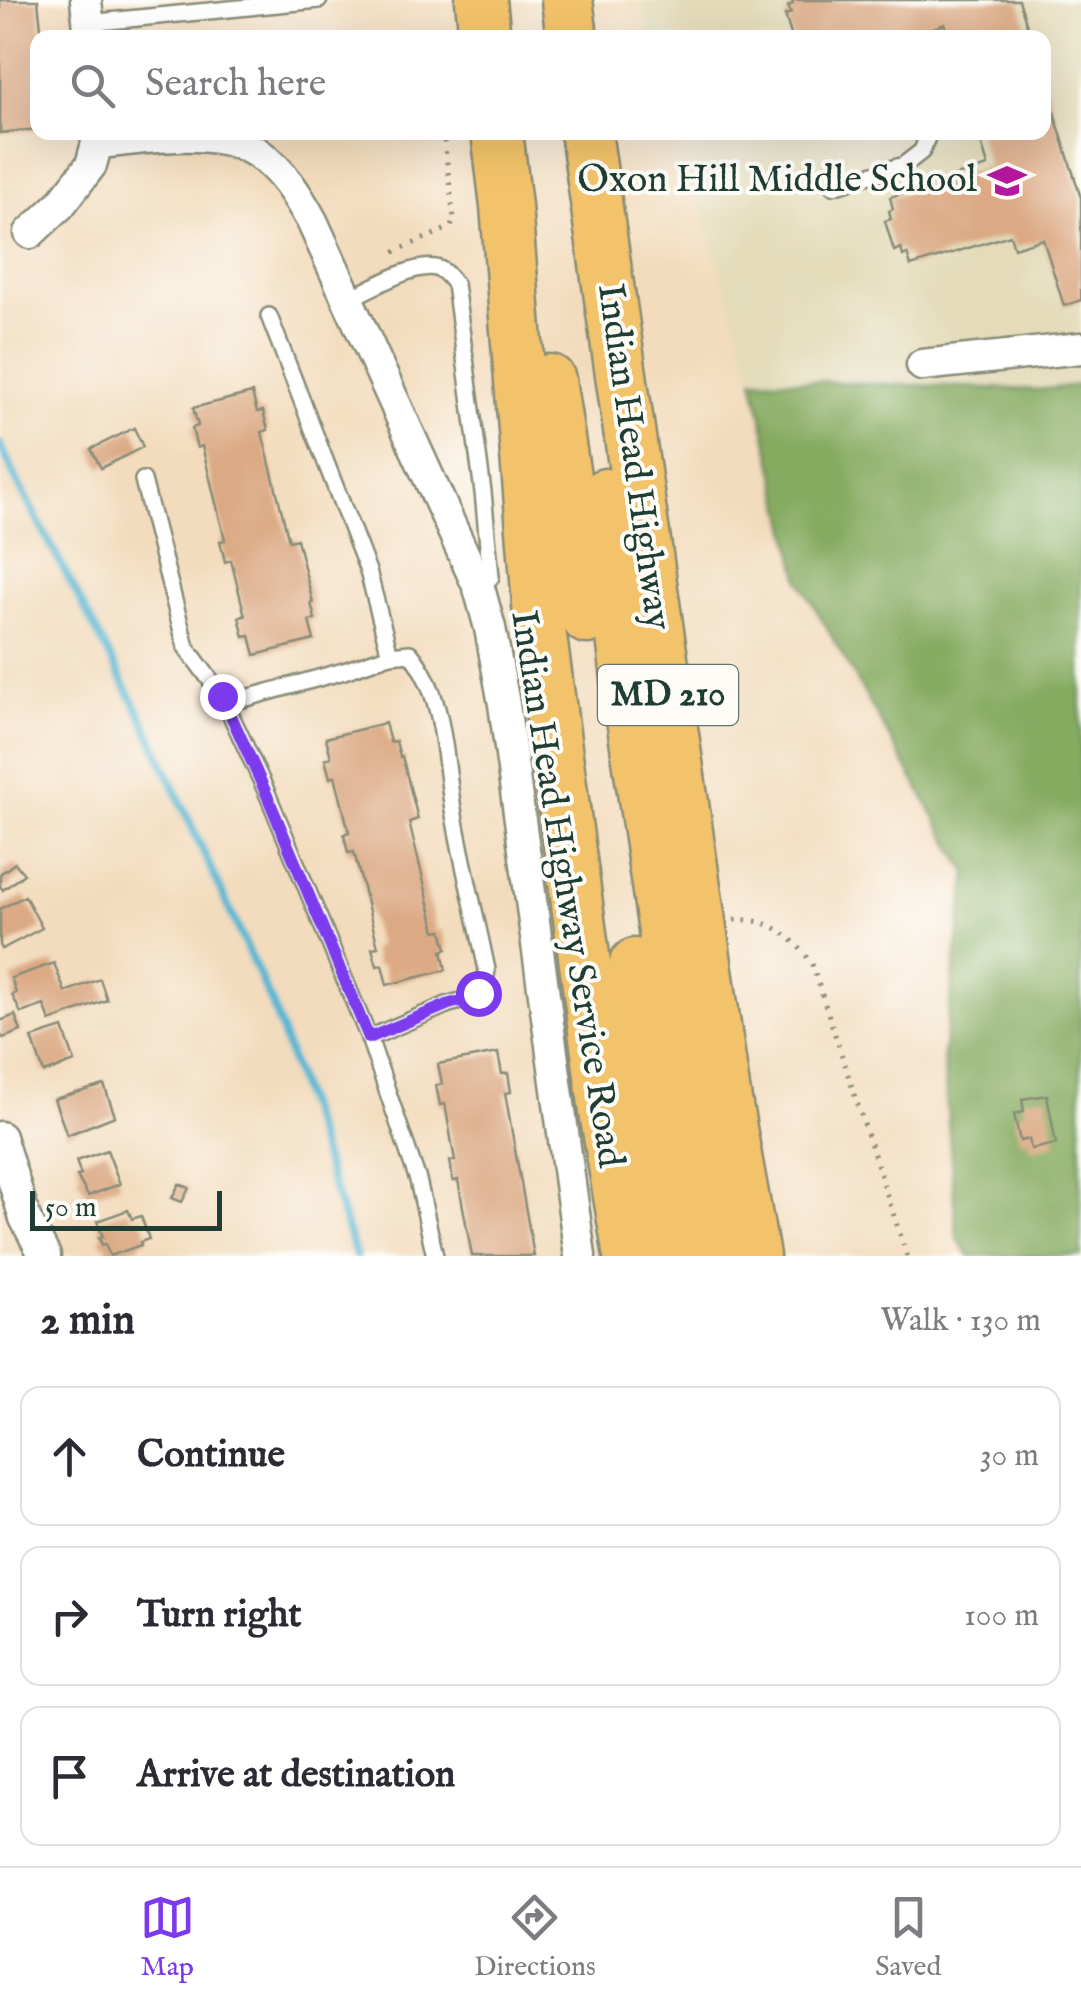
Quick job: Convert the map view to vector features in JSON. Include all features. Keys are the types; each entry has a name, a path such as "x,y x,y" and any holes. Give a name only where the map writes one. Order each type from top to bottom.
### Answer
{"highway":[{"path":"481,0 485,30"},
{"path":"565,0 568,30"},
{"name":"MD 210","path":"498,140 540,630 628,1256"},
{"path":"573,140 590,374 629,694 713,1256"},
{"name":"Indian Head Highway","path":"587,140 726,1096 754,1256"},
{"path":"506,206 548,374 602,716 677,1256"}],"street":[{"path":"30,233 60,205 91,166 98,140"},
{"name":"Indian Head Highway Service Road","path":"228,140 257,152 281,174 312,221 479,588 504,704 580,1256"},
{"path":"922,365 1081,348"},
{"path":"1,1144 25,1218 44,1256"}],"lane":[{"path":"88,20 318,0"},
{"path":"833,186 904,166 922,150 926,140"},
{"path":"349,299 414,269 438,268 455,284 491,577 479,588"},
{"path":"268,316 368,571 390,655"},
{"path":"143,480 186,647 225,704 369,1038 418,1180 435,1256"},
{"path":"225,704 390,655 410,653 422,667 444,732 453,808 487,970 484,987 473,998 449,1004 369,1038"}],"path":[{"path":"388,255 451,226 454,218 445,140"},
{"path":"701,926 748,919 772,926 801,948 812,964 907,1256"}],"shaded area":[{"path":"640,0 1081,0 1081,385 1038,390 753,379 681,140 1051,140 1051,30 649,30"}],"green space":[{"path":"753,379 1038,390 1081,385 1081,1256 969,1256 957,1237 943,1055 967,873 800,581"}],"building":[{"path":"0,0 38,0 41,30 30,30 30,130 0,133"},
{"path":"792,0 1019,0 1028,30 947,30 945,24 927,30 790,30 785,15 791,13 788,6 793,4"},
{"name":"Oxon Hill Middle School","path":"1051,103 1081,198 1081,300 1064,306 1043,239 1014,248 1010,235 911,266 901,248 894,251 885,221 891,219 890,197 988,166 980,140 1051,140"},
{"path":"252,393 257,412 263,411 268,430 262,432 289,541 297,539 315,619 309,621 314,640 255,655 250,636 244,637 239,617 245,616 231,560 225,562 220,541 225,540 202,446 197,448 192,428 198,426 193,408"},
{"path":"134,428 143,447 101,468 91,449"},
{"path":"385,723 390,742 396,741 402,756 418,819 409,822 436,931 442,930 447,949 442,951 446,970 387,985 372,948 378,947 354,852 348,853 344,834 349,832 335,776 330,778 325,759 331,757 326,738"},
{"path":"15,863 24,874 3,890 0,874"},
{"path":"25,896 42,928 2,949 0,909"},
{"path":"54,963 65,992 100,979 107,1000 50,1021 44,1005 21,1013 12,995 16,993 11,978"},
{"path":"15,1015 21,1031 3,1038 0,1021"},
{"path":"63,1028 75,1062 44,1073 32,1038"},
{"path":"498,1053 502,1074 508,1073 511,1092 505,1093 534,1256 472,1256 458,1180 453,1181 450,1161 455,1161 445,1104 440,1105 436,1085 442,1084 438,1064"},
{"path":"104,1085 115,1116 67,1135 54,1099"},
{"path":"1047,1095 1056,1144 1031,1149 1029,1139 1020,1141 1014,1114 1024,1112 1022,1099"},
{"path":"107,1150 120,1184 88,1196 77,1176 81,1175 76,1161"},
{"path":"179,1184 189,1188 182,1202 172,1198"},
{"path":"128,1210 132,1219 141,1216 149,1239 110,1256 99,1238 103,1237 97,1221"}],"waterway":[{"path":"0,444 146,725 273,1006 356,1256"}],"place":[{"name":"Oxon Hill Middle School","path":"1007,181"}],"route":[{"path":"222,696 369,1038 478,993"}]}
